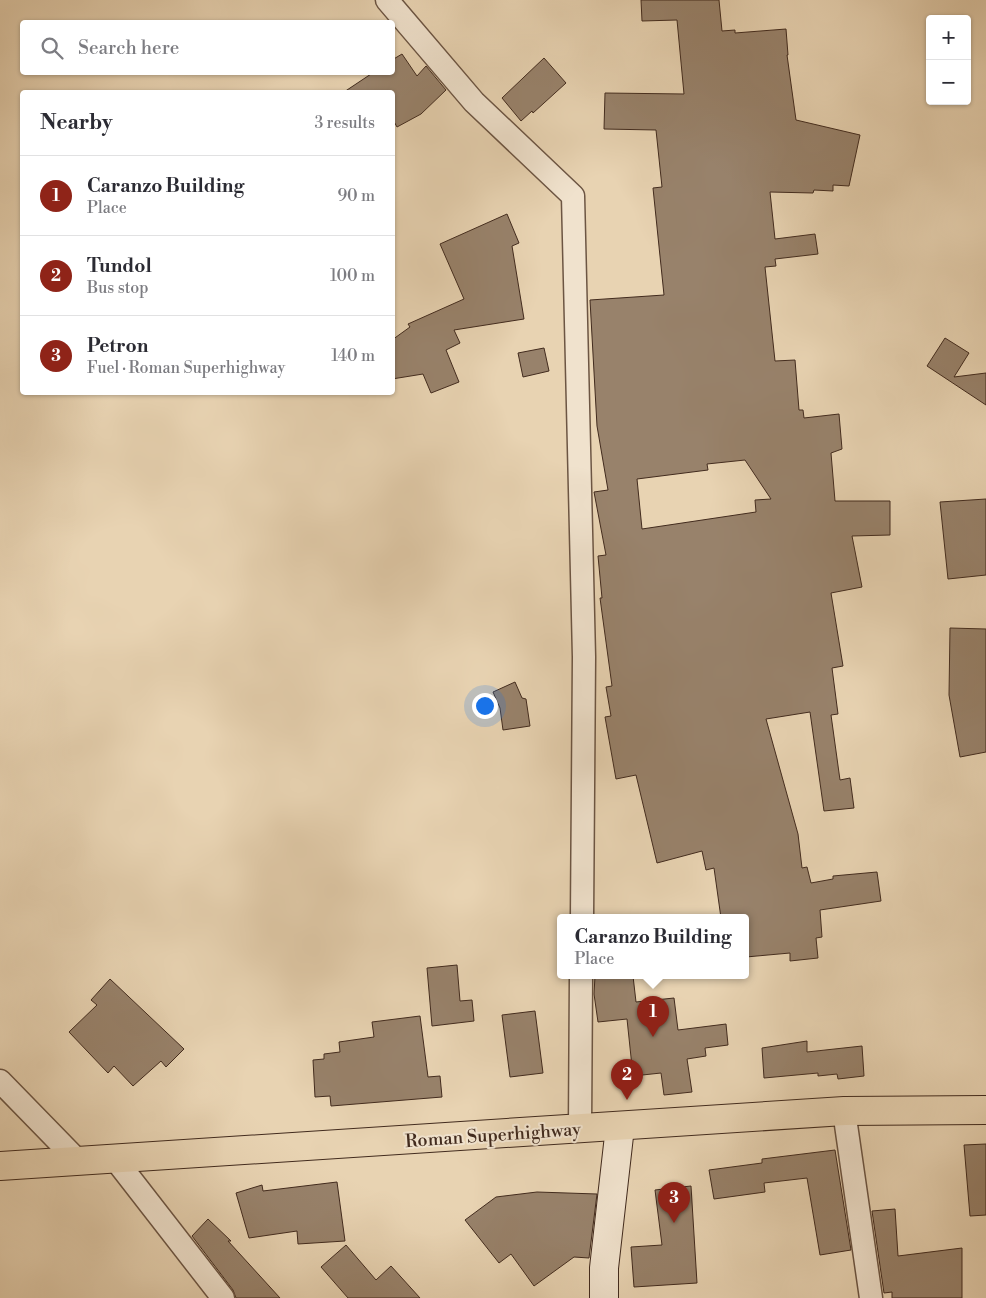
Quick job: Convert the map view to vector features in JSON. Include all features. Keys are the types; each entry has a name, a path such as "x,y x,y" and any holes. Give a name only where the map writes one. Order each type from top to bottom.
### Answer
{"main road":[{"name":"Roman Superhighway","path":"0,1166 844,1111 986,1110"}],"street":[{"path":"386,0 474,102 573,196 584,657 582,914"},
{"path":"580,1129 582,979"},
{"path":"0,1080 76,1160"},
{"path":"844,1111 870,1298"},
{"path":"604,1298 604,1268 620,1127"},
{"path":"115,1159 223,1298"}],"building":[{"path":"641,0 719,0 722,31 735,30 735,33 786,29 787,55 796,120 860,135 849,186 833,185 833,191 814,190 813,193 770,192 775,239 815,234 818,254 775,259 776,266 765,267 775,361 795,360 799,410 803,410 804,418 839,414 842,449 831,453 835,501 890,501 890,535 852,536 862,587 831,593 843,666 832,668 838,714 831,715 840,780 850,778 854,808 824,811 810,712 766,719 798,834 802,868 807,867 811,883 833,879 833,876 877,872 881,901 820,910 822,937 816,938 818,958 790,961 790,953 749,957 749,914 720,914 714,868 706,870 702,851 657,863 636,775 616,779 605,717 611,716 606,687 612,686 600,598 602,598 598,556 606,555 594,492 608,490 597,426 590,300 664,295 653,188 662,187 656,130 604,129 605,93 684,94 677,20 642,21","holes":["745,460 771,499 755,500 756,512 642,529 637,479 708,470 707,464"]},
{"path":"402,54 417,76 426,66 446,90 421,114 397,127 395,123 395,90 347,90 370,75 395,75 395,58"},
{"path":"544,58 566,83 533,113 532,111 521,121 502,98"},
{"path":"507,214 519,243 512,246 524,319 454,330 460,343 446,350 459,382 431,393 423,374 395,379 395,338 410,327 408,324 464,299 440,244"},
{"path":"945,338 969,353 954,377 986,373 986,405 927,366"},
{"path":"544,348 549,371 523,377 518,353"},
{"path":"986,499 986,575 948,579 940,502"},
{"path":"950,628 986,629 986,752 960,757 949,695"},
{"path":"515,682 522,698 526,699 530,726 503,730 500,708 493,692"},
{"path":"457,965 460,1001 472,1000 474,1021 432,1026 427,968"},
{"path":"110,979 184,1049 166,1067 161,1061 133,1086 114,1066 108,1073 69,1032 97,1005 91,1000"},
{"path":"595,979 633,979 636,1002 674,998 678,1030 726,1024 728,1045 705,1048 706,1056 687,1059 692,1092 664,1095 661,1073 633,1076 627,1019 598,1022 594,994"},
{"path":"535,1011 543,1073 510,1077 502,1015"},
{"path":"420,1016 428,1077 440,1076 442,1097 331,1106 330,1096 315,1097 313,1060 324,1059 324,1054 340,1052 339,1042 374,1037 372,1022"},
{"path":"807,1041 807,1052 862,1046 864,1076 838,1079 837,1074 818,1076 818,1073 764,1078 762,1048"},
{"path":"986,1144 986,1215 970,1216 964,1145"},
{"path":"835,1150 851,1250 820,1255 807,1178 764,1183 765,1192 714,1199 709,1170 762,1163 762,1159"},
{"path":"337,1182 345,1241 298,1244 297,1231 249,1238 236,1193 262,1185 263,1191"},
{"path":"691,1186 697,1283 634,1287 631,1247 662,1245 655,1190"},
{"path":"537,1192 597,1194 589,1258 574,1257 534,1286 511,1254 499,1263 465,1220 496,1197"},
{"path":"895,1209 898,1256 962,1248 962,1298 892,1298 892,1292 884,1293 872,1211"},
{"path":"208,1219 231,1241 228,1241 280,1298 236,1298 233,1290 192,1236"},
{"path":"346,1245 376,1280 391,1266 420,1298 348,1298 321,1267"}],"place":[{"name":"Caranzo Building","path":"653,1037"},
{"name":"Tundol","path":"627,1100"},
{"name":"Petron","path":"674,1223"}]}
